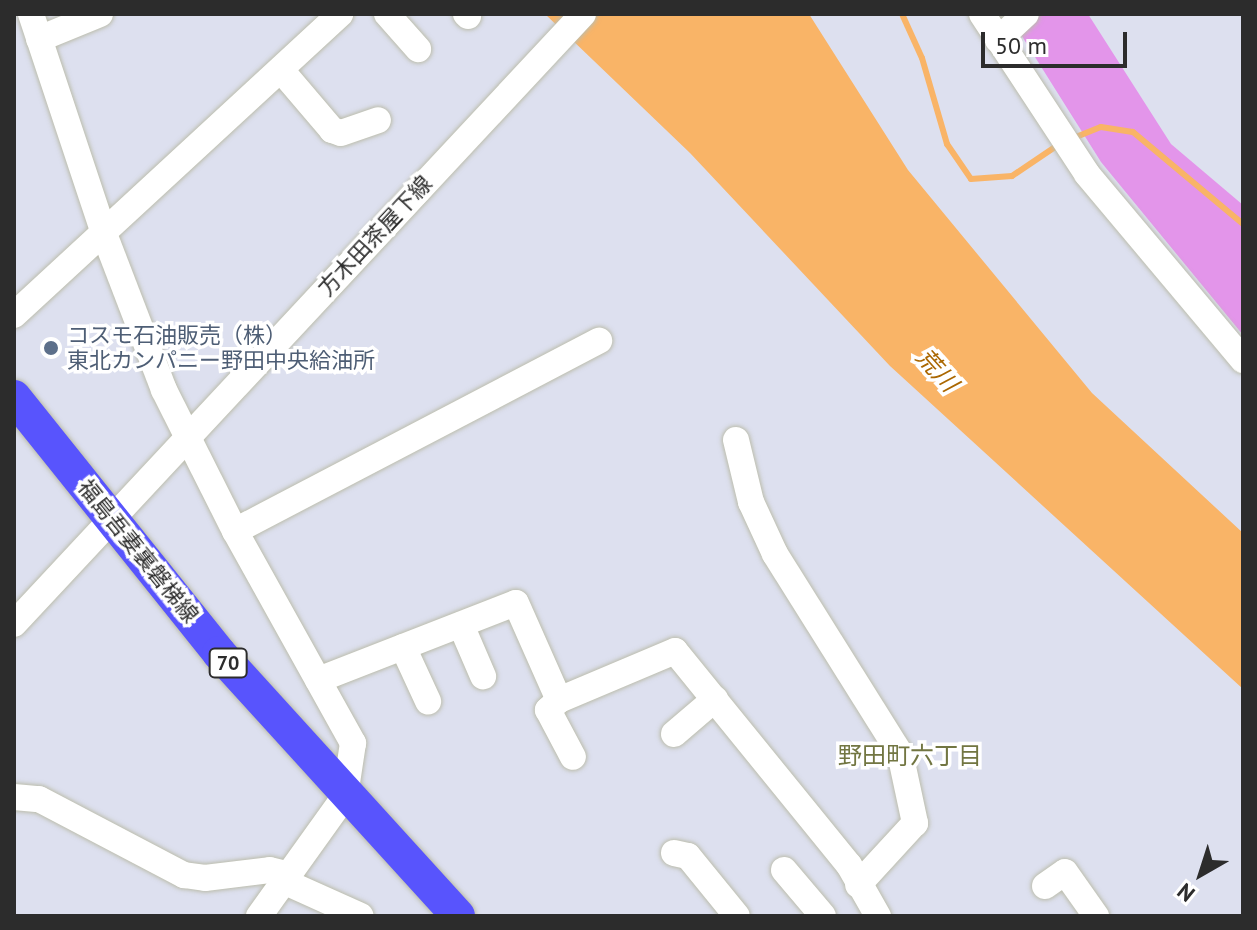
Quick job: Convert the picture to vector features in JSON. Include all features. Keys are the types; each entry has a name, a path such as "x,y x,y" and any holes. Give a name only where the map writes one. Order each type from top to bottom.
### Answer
{"main road":[{"name":"福島吾妻裏磐梯線","path":"14,397 112,519 345,796 458,916"}],"street":[{"path":"100,14 35,26 103,231 187,440 353,743 345,796 259,916"},
{"path":"14,315 340,14"},
{"path":"387,14 418,49"},
{"name":"方木田茶屋下線","path":"14,624 583,14"},
{"path":"982,14 1087,174 1243,360"},
{"path":"998,40 1026,14"},
{"path":"281,70 332,130 341,133 378,120"},
{"path":"235,531 599,341"},
{"path":"736,440 751,502 775,554 900,753 915,823 865,905"},
{"path":"318,680 516,603 559,700"},
{"path":"461,625 483,676"},
{"path":"403,647 428,701"},
{"path":"573,757 548,710 559,700 675,651 849,865 865,905"},
{"path":"674,734 715,699"},
{"path":"14,797 39,799 184,875 205,878 270,870 361,916"},
{"path":"674,853 688,856 737,916"},
{"path":"784,870 823,916"},
{"path":"1045,886 1065,872 1096,916"}],"shaded area":[{"path":"1008,14 1088,14 1171,144 1243,205 1243,335 1101,162"}],"water":[{"name":"荒川","path":"545,14 809,14 908,170 1092,393 1243,533 1243,689 890,366 690,153"}],"waterway":[{"path":"902,14 922,58 947,144 971,179 1012,176 1061,143"},
{"path":"1071,139 1101,127 1133,132 1243,224"}],"place":[{"name":"コスモ石油販売（株） 東北カンパニー野田中央給油所","path":"51,348"}],"district":[{"name":"野田町六丁目","path":"910,756"}]}
